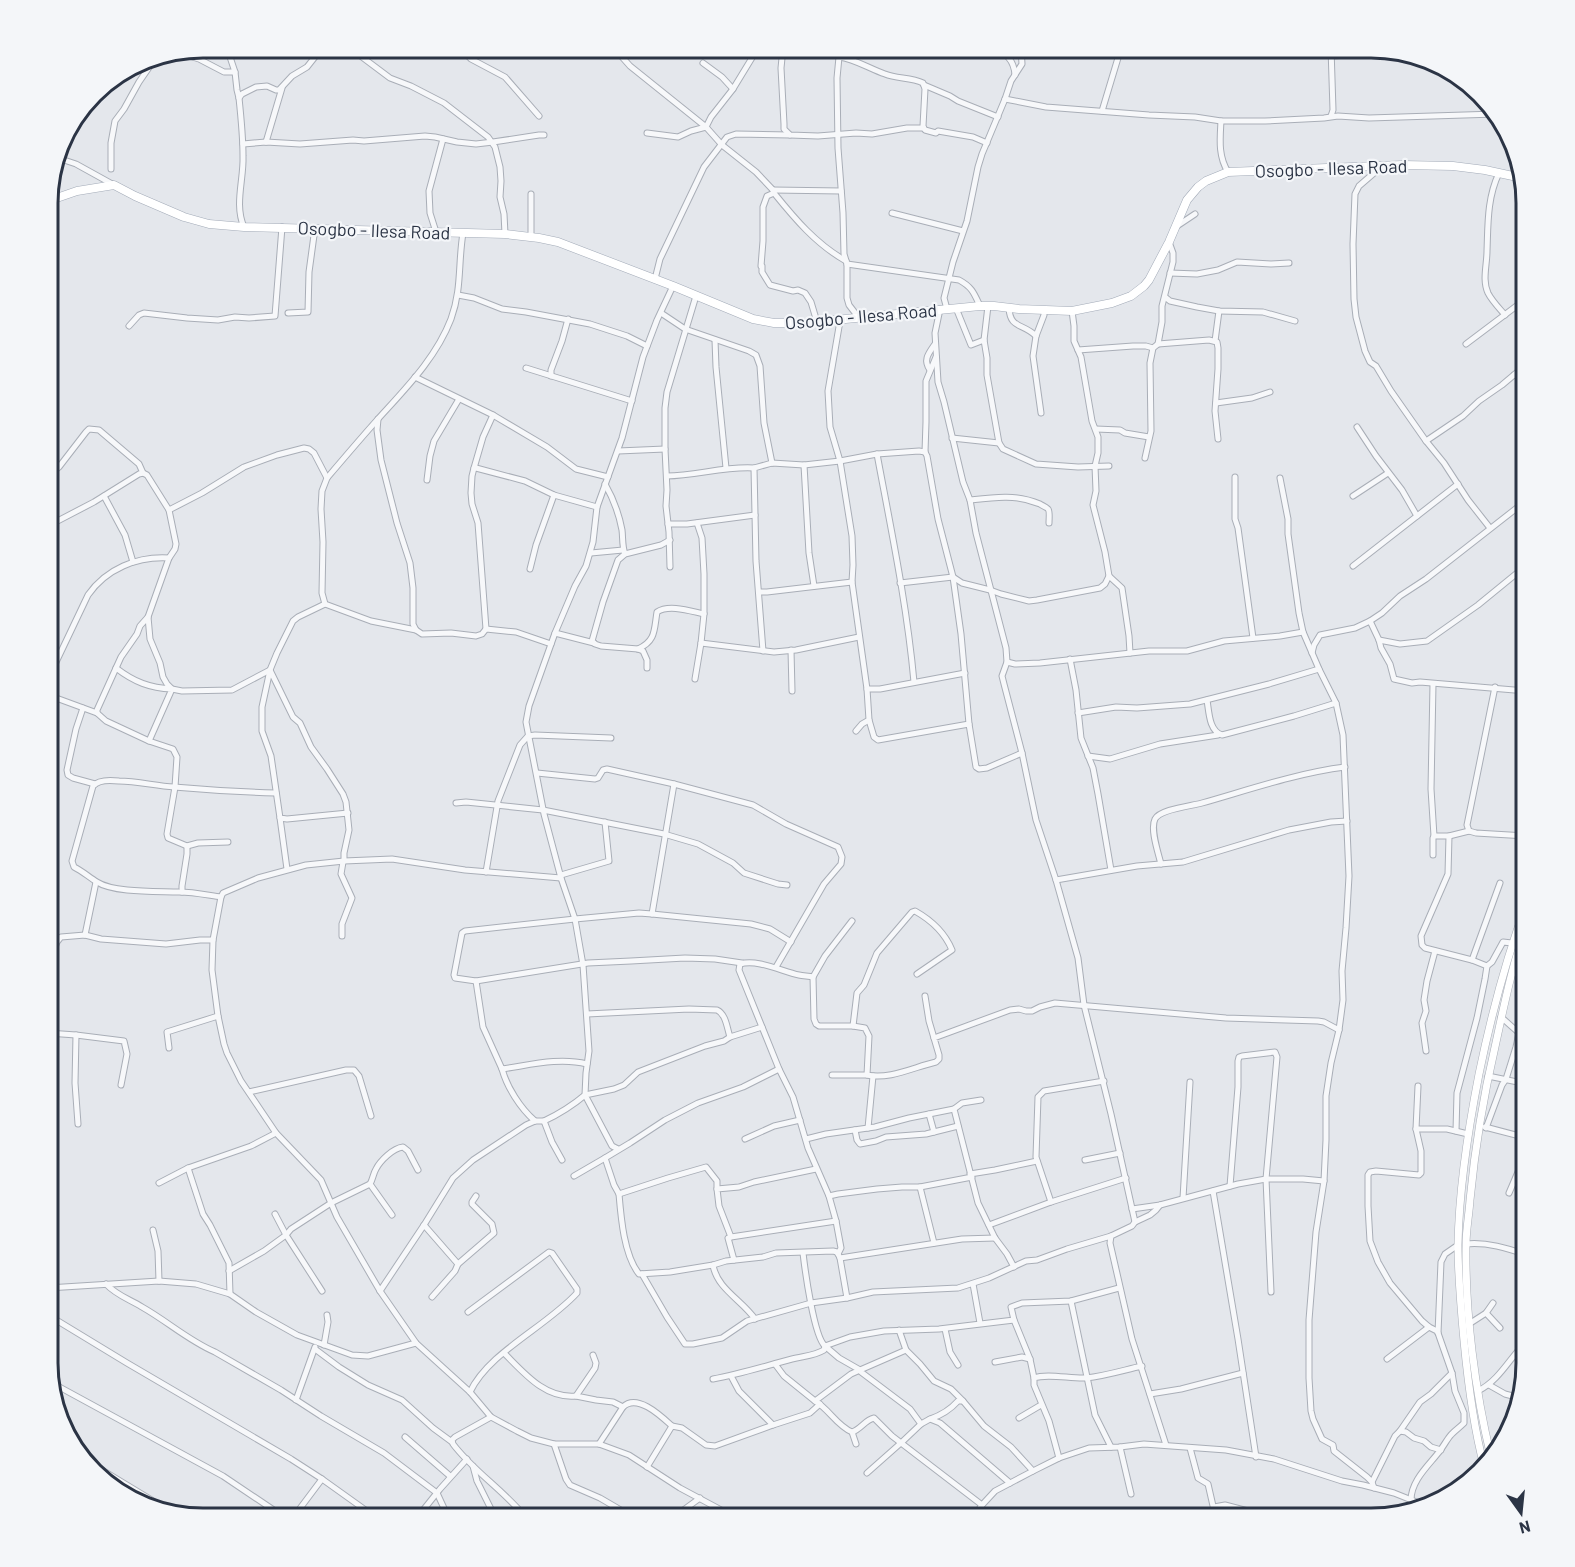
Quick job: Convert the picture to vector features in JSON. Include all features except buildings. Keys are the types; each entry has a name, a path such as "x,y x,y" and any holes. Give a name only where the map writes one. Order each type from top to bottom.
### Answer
{"main road":[{"name":"Osogbo - Ilesa Road","path":"114,185 190,219 209,224 505,234 531,237 563,244 753,319 787,324 840,321 984,306 1072,311 1125,299 1137,292 1149,280 1187,200 1198,187 1228,172 1403,165 1453,166 1514,176"},
{"path":"59,197 77,191 114,185"},
{"path":"1482,1457 1467,1378 1460,1291 1468,1134 1490,1023 1516,942"},
{"path":"1489,1448 1469,1324 1462,1245 1488,1076 1515,945"}],"street":[{"path":"199,59 224,72 235,72"},
{"path":"231,59 239,98 243,144 239,213 244,226"},
{"path":"239,98 256,87 267,87 278,91 313,59"},
{"path":"365,59 390,78 444,103 493,142 544,135"},
{"path":"471,59 505,77 539,116"},
{"path":"625,59 756,172 799,223 828,250 846,262 959,280 973,290 984,306 987,375 999,443 1004,449 1036,464 1109,466"},
{"path":"647,133 678,137 706,127 751,59"},
{"path":"782,59 784,129 790,135"},
{"path":"839,59 838,135 847,298 859,318"},
{"path":"848,59 887,75 921,82 958,101 998,117"},
{"path":"1010,59 1014,65 1015,75"},
{"path":"984,340 970,345 948,309 944,298 952,262 971,206 978,167 1011,81 1023,59"},
{"path":"1102,111 1118,59"},
{"path":"1331,59 1332,113"},
{"path":"703,63 722,77 733,89"},
{"path":"111,169 111,143 115,121 147,70"},
{"path":"923,128 924,85"},
{"path":"266,142 282,88"},
{"path":"1005,99 1046,107 1211,118 1221,121 1265,121 1332,113 1338,116 1369,118 1486,114"},
{"path":"1221,121 1221,157 1228,172"},
{"path":"655,279 660,259 704,167 727,137 736,134 818,136 872,134 923,128 932,133 938,131 973,137 987,143"},
{"path":"243,144 266,142 300,144 425,136 467,144 487,139"},
{"path":"436,232 430,213 429,191 443,139"},
{"path":"493,142 500,167 505,234"},
{"path":"65,160 114,185"},
{"path":"1370,167 1371,176"},
{"path":"1381,167 1359,186 1355,194 1353,244 1356,317 1365,351 1390,391 1490,528"},
{"path":"1499,173 1488,211 1485,279 1488,293 1505,315"},
{"path":"817,322 811,302 805,293 770,285 762,272 763,207 767,196 774,192 841,191"},
{"path":"531,194 531,237"},
{"path":"892,213 963,231"},
{"path":"1174,228 1195,214"},
{"path":"129,326 144,313 219,320 235,317 275,316 282,227"},
{"path":"288,313 308,312 309,272 315,228"},
{"path":"325,604 322,593 322,491 327,478 415,376 440,343 458,295 463,233"},
{"path":"1145,458 1152,421 1150,363 1162,322 1162,306 1172,269 1173,253 1168,242"},
{"path":"1170,273 1197,274 1227,267 1237,262 1289,264"},
{"path":"618,1149 612,1146 585,1095 590,1051 583,965 575,919 543,810 526,722 529,706 555,633 591,552 597,507 618,451 647,346 673,286"},
{"path":"458,295 474,298 502,309 590,324 627,336 647,346"},
{"path":"670,567 664,426 667,392 696,296"},
{"path":"1165,297 1176,302 1219,310 1263,312 1295,321"},
{"path":"1466,344 1516,306"},
{"path":"1009,308 1012,322 1030,330 1036,336"},
{"path":"948,309 935,333 938,382 1004,640 1007,662 1002,676 1036,820 1078,958 1084,1005 1104,1081 1135,1222"},
{"path":"1041,413 1033,356 1044,309"},
{"path":"1218,439 1215,411 1218,348 1215,341 1219,310"},
{"path":"900,583 953,577 962,582 1016,598 1037,600 1100,588 1105,584 1109,576 1106,552 1093,505 1096,491 1095,466 1099,446 1092,421 1081,357 1074,341 1072,311"},
{"path":"661,313 686,329 749,351 758,358 764,423 772,463"},
{"path":"551,376 568,319"},
{"path":"840,321 828,390 830,427 840,461 852,536 852,582 867,689 869,720 874,737 878,740 969,724"},
{"path":"715,340 726,468"},
{"path":"1078,350 1215,341"},
{"path":"930,370 925,362 934,344"},
{"path":"936,357 926,381 925,452 938,519 953,577 976,767 987,768 1022,753"},
{"path":"526,368 632,401"},
{"path":"1426,441 1463,416 1514,375"},
{"path":"415,376 493,415 547,447 576,469 608,477"},
{"path":"1216,403 1252,399 1270,392"},
{"path":"427,480 434,441 459,399"},
{"path":"287,869 271,756 261,724 262,707 270,670 277,653 293,621 325,604 371,621 416,630 422,634 451,633 476,636 482,634 486,629 478,524 471,493 474,468 483,437 493,415"},
{"path":"378,419 377,430 381,460 410,563 413,624 416,630"},
{"path":"1357,427 1402,490 1417,516"},
{"path":"59,467 89,429 103,434 140,465 143,473 147,475 169,510 176,544 148,617 140,626 116,668 97,713"},
{"path":"1096,429 1120,430 1125,433 1149,436"},
{"path":"952,438 999,443"},
{"path":"169,510 244,467 298,449 309,449 314,453 327,478"},
{"path":"618,451 665,449"},
{"path":"667,476 698,474 726,468 754,468 772,463 804,465 877,454 925,452"},
{"path":"877,454 900,583 914,682"},
{"path":"804,465 809,553 814,586"},
{"path":"474,468 525,481 554,495 597,507"},
{"path":"754,468 763,651"},
{"path":"59,520 143,473"},
{"path":"1353,496 1388,473"},
{"path":"1235,477 1235,519 1253,638"},
{"path":"1280,478 1288,519 1288,534 1303,632 1336,702 1343,735 1349,876 1342,971 1343,1000 1326,1096 1324,1181 1316,1232 1309,1320 1311,1411 1322,1439 1333,1445 1334,1451 1373,1485"},
{"path":"594,643 592,641 614,567 624,552 616,506 605,484"},
{"path":"1353,566 1458,484"},
{"path":"104,495 125,535 133,562"},
{"path":"530,569 554,495"},
{"path":"970,500 1016,496 1048,508 1049,523"},
{"path":"1312,653 1320,635 1354,628 1370,621 1516,508"},
{"path":"669,524 697,523 755,515"},
{"path":"695,680 704,614 702,538 697,523"},
{"path":"591,552 624,552 661,545 670,540"},
{"path":"59,657 95,585 120,567 133,562 156,557 169,558"},
{"path":"1379,640 1400,644 1427,641 1471,611 1516,574"},
{"path":"1109,576 1122,588 1130,653"},
{"path":"759,592 852,582"},
{"path":"638,649 647,645 652,639 659,610 685,610 704,614"},
{"path":"148,617 150,639 165,681 172,689"},
{"path":"1370,621 1390,664 1394,679 1412,683 1516,690"},
{"path":"486,629 516,632 551,644"},
{"path":"1007,662 1040,663 1149,651 1187,651 1212,643 1303,632"},
{"path":"555,633 601,646 638,649 645,654 646,668"},
{"path":"701,643 763,651 791,650 859,637"},
{"path":"791,650 792,691"},
{"path":"1072,660 1082,746 1093,768 1111,870"},
{"path":"116,668 150,687 182,691 232,690 270,670"},
{"path":"1078,713 1116,707 1137,708 1190,704 1319,669"},
{"path":"270,670 314,753 343,794 348,813 349,830 341,874 351,898 342,924 342,936"},
{"path":"867,689 880,689 965,673"},
{"path":"1433,684 1431,789 1433,855"},
{"path":"1469,831 1467,823 1495,687"},
{"path":"149,741 172,689"},
{"path":"59,699 97,713 106,721 149,741 173,749 177,757 168,838 187,846 198,843 228,842"},
{"path":"1207,700 1211,720 1218,735"},
{"path":"1088,756 1110,759 1160,744 1226,735 1336,702"},
{"path":"83,708 67,770 68,775 73,778 95,784 119,781 239,792 276,793"},
{"path":"856,731 869,720"},
{"path":"486,872 497,806 520,745 528,736 611,738"},
{"path":"1161,864 1153,827 1158,815 1291,778 1345,767"},
{"path":"537,773 595,779 606,769 674,784 753,805 786,824 838,846 842,857 841,864 824,884 776,967"},
{"path":"95,784 72,861 74,867 96,882 114,888 220,897"},
{"path":"652,914 674,784"},
{"path":"456,803 543,810 664,834 698,844 733,863 744,873 787,885"},
{"path":"280,818 348,813"},
{"path":"1056,880 1111,870 1183,862 1288,830 1347,821"},
{"path":"605,822 609,861 561,877 486,872 392,859 306,865 242,884 223,893 220,897 213,940 212,970 218,1016 227,1053 241,1081 276,1133 321,1180 337,1217 380,1290 416,1343 470,1392 491,1417 531,1438 554,1444 599,1444 628,1455 716,1508"},
{"path":"1434,836 1449,836 1469,831 1516,835"},
{"path":"1449,836 1448,874 1421,936 1422,945 1425,948 1487,966"},
{"path":"182,892 187,846"},
{"path":"85,935 96,882"},
{"path":"1472,960 1500,883"},
{"path":"853,1026 857,993 864,985 877,953 915,911 940,930 952,950 917,974"},
{"path":"791,942 770,929 751,924 639,913 575,919 465,931 462,933 454,975 455,978 476,981 610,962 685,958 715,959 776,967 798,975 813,977"},
{"path":"852,921 825,956 813,977 814,1018 819,1026 853,1026 865,1028 868,1033 870,1075 868,1128"},
{"path":"58,940 61,937 85,935 101,939 166,944 213,940"},
{"path":"1456,1131 1457,1093 1487,966 1505,941 1515,945 1516,948"},
{"path":"1426,1051 1422,1023 1426,1011 1424,1000 1435,951"},
{"path":"742,963 739,970 779,1069 793,1097 816,1168 837,1221 841,1248 839,1256 847,1298"},
{"path":"1510,974 1516,975"},
{"path":"476,981 483,1027 518,1101 534,1121"},
{"path":"832,1075 891,1075 936,1062 939,1055 929,1021 925,996"},
{"path":"934,1038 1010,1010 1032,1011 1055,1003 1226,1018 1318,1021 1339,1030"},
{"path":"587,1014 717,1010 723,1014 730,1036"},
{"path":"169,1048 167,1032 218,1016"},
{"path":"1501,1017 1516,1030"},
{"path":"380,1290 453,1178 473,1160 526,1125 555,1116 574,1105 585,1095 614,1089 624,1085 638,1072 724,1041 730,1036 762,1027"},
{"path":"58,1034 124,1041 127,1054 121,1085"},
{"path":"76,1035 75,1083 78,1124"},
{"path":"1516,1044 1506,1079 1482,1126 1516,1135"},
{"path":"1230,1186 1239,1057 1275,1052 1277,1057 1266,1179 1271,1292"},
{"path":"502,1069 560,1060 587,1064"},
{"path":"574,1176 665,1120 698,1103 743,1087 779,1069"},
{"path":"249,1092 354,1070 359,1076 371,1116"},
{"path":"1488,1076 1516,1081"},
{"path":"1051,1202 1036,1161 1038,1097 1044,1091 1104,1081"},
{"path":"1183,1198 1190,1082"},
{"path":"1418,1086 1416,1129 1421,1151 1420,1174 1417,1176 1370,1172 1367,1182 1369,1228 1371,1244 1387,1278 1423,1323 1438,1333"},
{"path":"806,1139 954,1109 962,1102 981,1100"},
{"path":"954,1109 978,1203 995,1238 1014,1267"},
{"path":"929,1114 934,1132"},
{"path":"745,1139 774,1126 800,1120"},
{"path":"544,1121 562,1160"},
{"path":"855,1130 860,1144 886,1137 926,1134 958,1126"},
{"path":"1416,1129 1447,1129 1468,1134"},
{"path":"159,1183 188,1168 251,1146 276,1133"},
{"path":"229,1271 264,1251 291,1229 331,1203 370,1184 381,1162 398,1148 403,1147 408,1151 418,1170"},
{"path":"1085,1160 1120,1153"},
{"path":"605,1158 619,1194 633,1267 639,1274 670,1272 776,1253 833,1251 839,1256 962,1239 995,1238"},
{"path":"829,1196 902,1186 920,1187 1036,1161"},
{"path":"619,1194 706,1167 717,1181 719,1206 731,1237"},
{"path":"188,1168 203,1214 229,1263 230,1294"},
{"path":"717,1189 739,1187 816,1168"},
{"path":"1509,1193 1516,1177"},
{"path":"989,1225 1126,1178"},
{"path":"1132,1209 1160,1205 1266,1179 1324,1181"},
{"path":"370,1184 392,1215"},
{"path":"920,1187 934,1243"},
{"path":"1213,1191 1256,1457"},
{"path":"432,1297 455,1271 458,1264 494,1233 492,1224 472,1204 476,1196"},
{"path":"642,1274 685,1344 693,1344 722,1338 755,1318 811,1303 873,1292 939,1290 973,1284 1026,1261 1037,1260 1102,1239 1110,1240 1135,1222 1150,1215 1160,1205"},
{"path":"275,1214 322,1291"},
{"path":"731,1237 837,1221"},
{"path":"424,1225 458,1264"},
{"path":"153,1230 158,1251 159,1281"},
{"path":"731,1237 728,1238 734,1260"},
{"path":"1110,1240 1132,1339 1166,1445"},
{"path":"1411,1500 1411,1492 1428,1464 1465,1420 1438,1333 1441,1262 1445,1254 1462,1245 1478,1243 1516,1252"},
{"path":"468,1311 546,1253 552,1253 575,1285 577,1293 564,1307 485,1369 470,1392"},
{"path":"803,1253 820,1340 839,1358 860,1370 870,1380 910,1408 921,1424"},
{"path":"713,1265 717,1278 723,1286 743,1303 755,1318"},
{"path":"58,1287 159,1281 196,1284 230,1294 266,1318 316,1346 368,1385 402,1400 452,1442 453,1446 517,1508"},
{"path":"106,1284 114,1292 142,1307 204,1347 384,1453 437,1493 444,1508"},
{"path":"973,1284 980,1323"},
{"path":"1059,1458 1049,1421 1034,1385 1030,1359 1011,1307 1022,1303 1071,1301 1119,1288"},
{"path":"1071,1301 1095,1415 1111,1447"},
{"path":"1469,1324 1485,1313 1494,1303"},
{"path":"1485,1313 1500,1328"},
{"path":"324,1345 327,1315"},
{"path":"713,1379 819,1353 824,1350 825,1346 850,1337 884,1331 945,1329 1014,1320"},
{"path":"58,1321 291,1459 363,1508"},
{"path":"1387,1359 1429,1327"},
{"path":"945,1329 950,1352 958,1365"},
{"path":"899,1330 906,1350 934,1381 951,1389 984,1426 1011,1447 1033,1471"},
{"path":"316,1346 324,1345 352,1355 368,1356 416,1343"},
{"path":"296,1400 316,1346"},
{"path":"599,1444 623,1407 631,1402 647,1407 672,1426 682,1428 706,1445 715,1446 810,1413 817,1403 851,1374 906,1350"},
{"path":"504,1353 532,1382 550,1392 567,1397 576,1396 613,1402 623,1407"},
{"path":"1478,1390 1489,1385 1516,1353"},
{"path":"576,1396 595,1368 594,1355"},
{"path":"995,1362 1022,1357 1030,1359"},
{"path":"775,1364 784,1376 839,1424 852,1432 856,1444"},
{"path":"1034,1378 1041,1376 1088,1378 1142,1366"},
{"path":"1150,1394 1203,1384 1243,1373"},
{"path":"1373,1485 1395,1436 1420,1402 1452,1373"},
{"path":"731,1376 739,1391 773,1425"},
{"path":"1489,1385 1513,1396"},
{"path":"61,1388 223,1476 271,1508"},
{"path":"867,1473 921,1424 952,1408 958,1401 963,1401"},
{"path":"1019,1418 1041,1405"},
{"path":"452,1442 454,1437 491,1417"},
{"path":"852,1432 874,1418 892,1436 982,1505"},
{"path":"930,1419 940,1423 1010,1483"},
{"path":"647,1467 672,1426"},
{"path":"1400,1431 1441,1450"},
{"path":"405,1437 450,1476"},
{"path":"980,1508 995,1491 1059,1458 1089,1448 1120,1447 1144,1443 1227,1450 1274,1460 1342,1481 1373,1485 1415,1502"},
{"path":"554,1444 570,1485 617,1508"},
{"path":"1120,1447 1131,1494"},
{"path":"1191,1448 1198,1478 1208,1484 1214,1507 1225,1505 1236,1508"},
{"path":"425,1508 450,1476 467,1459"},
{"path":"473,1465 477,1480 491,1508"},
{"path":"300,1508 322,1479"},
{"path":"686,1508 700,1498"}]}
